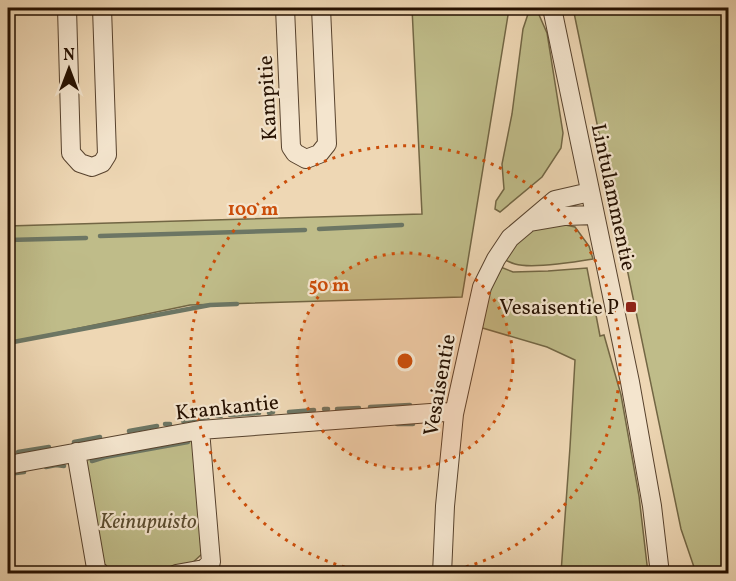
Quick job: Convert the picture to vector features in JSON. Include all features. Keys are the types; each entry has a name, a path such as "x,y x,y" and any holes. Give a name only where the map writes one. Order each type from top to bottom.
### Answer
{"street":[{"path":"67,8 71,153 80,163 92,167 102,163 107,155 102,8"},
{"name":"Kampitie","path":"285,8 291,147 295,153 306,159 319,154 327,144 321,8"},
{"name":"Lintulammentie","path":"552,8 630,382 652,506 660,573"},
{"name":"Vesaisentie","path":"442,573 445,506 454,414 482,287 510,238 555,200 590,192"},
{"path":"529,223 565,216 595,215"},
{"name":"Krankantie","path":"8,465 200,430 444,412 454,414"},
{"path":"176,573 204,569 211,562 200,430"},
{"path":"76,452 96,568 101,573"}],"green space":[{"path":"412,8 509,8 462,297 190,305 8,343 8,226 422,214"},
{"path":"530,8 536,8 547,33 563,133 561,148 542,177 500,212 495,209 496,201 504,189 502,164 512,114 523,29"},
{"path":"573,8 728,8 728,573 696,573 681,529"},
{"path":"561,224 575,227 589,246 593,259 532,266 515,264 502,259 512,245 536,228"},
{"path":"498,266 513,272 587,268 600,336 604,335 621,395 639,496 648,573 561,573 575,360 547,347 479,327"},
{"name":"Keinupuisto","path":"186,437 194,442 202,554 191,564 115,573 102,565 85,463 87,456"}],"waterway":[{"path":"319,229 402,225"},
{"path":"100,236 305,230"},
{"path":"8,240 86,238"},
{"path":"8,343 210,305 237,304"},
{"path":"370,407 410,405"},
{"path":"337,409 359,408"},
{"path":"289,412 314,410"},
{"path":"269,413 273,412"},
{"path":"230,415 259,413"},
{"path":"183,421 208,417"},
{"path":"165,424 170,424"},
{"path":"397,424 413,424"},
{"path":"129,431 157,426"},
{"path":"74,442 100,437"},
{"path":"92,461 188,442"},
{"path":"18,452 49,447"},
{"path":"46,467 64,466"},
{"path":"8,474 24,472"}],"place":[{"name":"Vesaisentie P","path":"631,307"}]}
